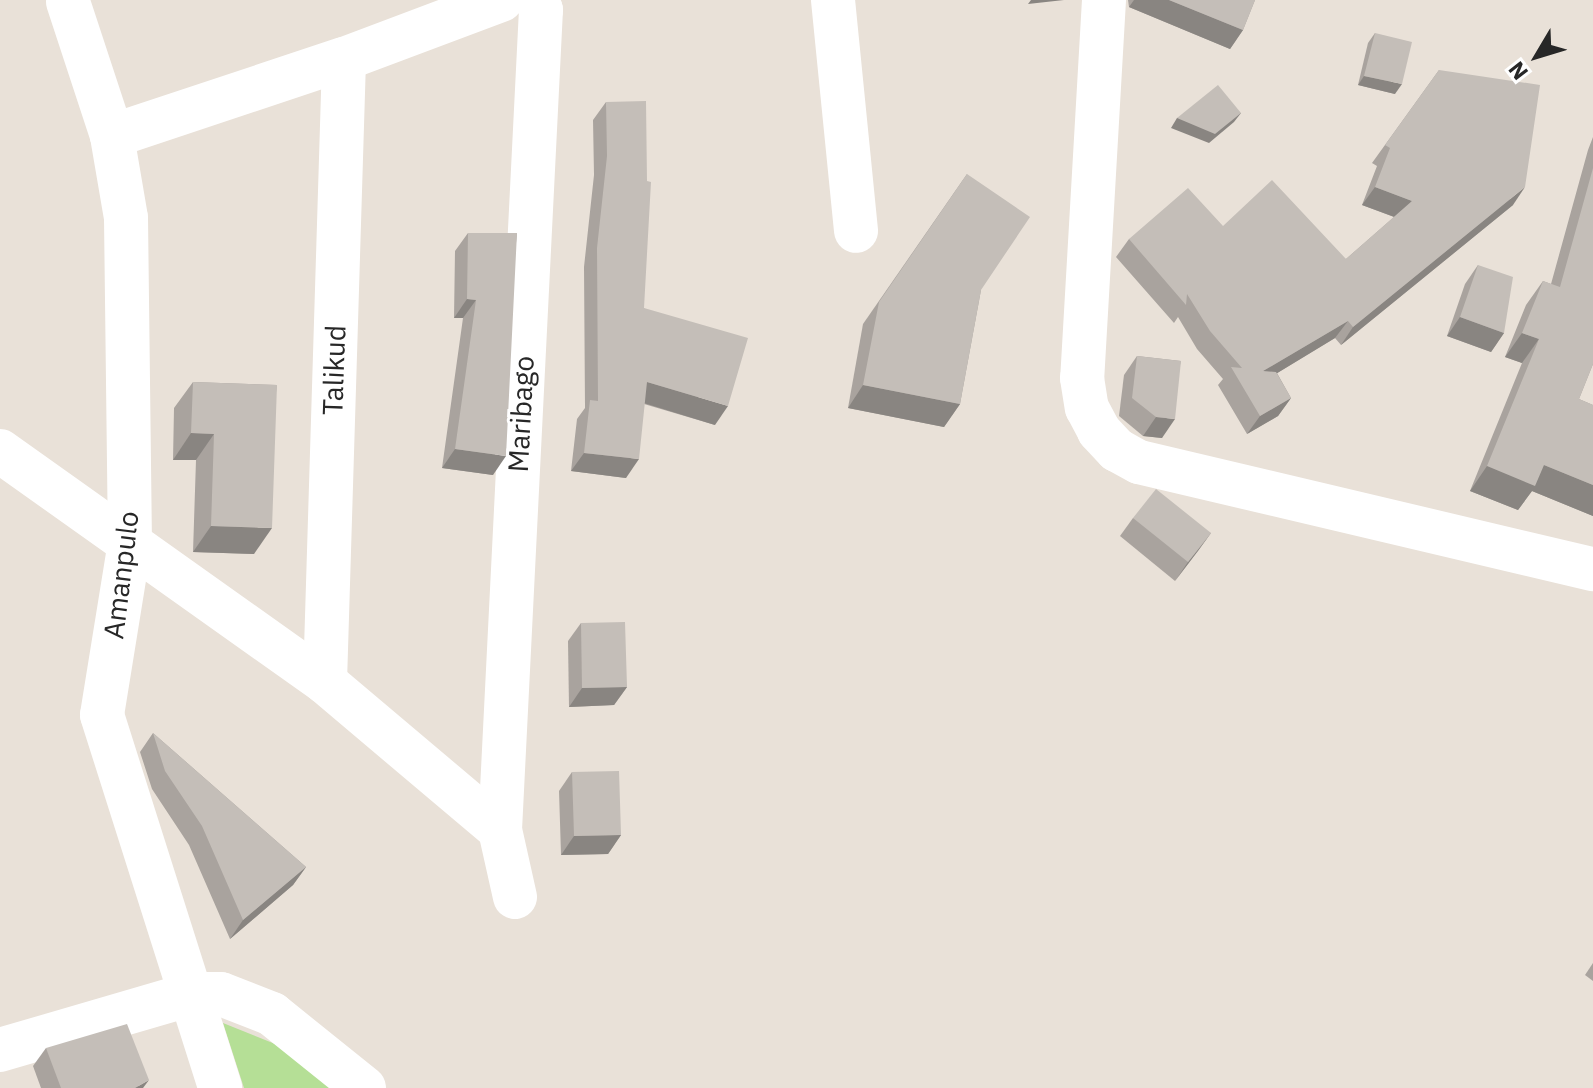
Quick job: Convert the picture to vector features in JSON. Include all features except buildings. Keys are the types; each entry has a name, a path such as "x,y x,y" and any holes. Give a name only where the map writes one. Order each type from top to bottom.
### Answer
{"street":[{"path":"112,136 344,59 501,0"},
{"name":"Maribago","path":"515,897 500,830 541,10 537,0"},
{"path":"833,0 856,231"},
{"path":"1104,0 1082,378 1087,408 1099,431 1117,450 1139,462 1593,569"},
{"name":"Amanpulo","path":"68,2 112,136 126,218 130,542 102,715 220,1088"},
{"name":"Talikud","path":"325,682 344,59"},
{"path":"0,451 325,682 500,830"},
{"path":"0,1050 192,994 221,994 272,1014 364,1088"}],"green space":[{"path":"223,1023 320,1062 349,1088 244,1088"}]}
